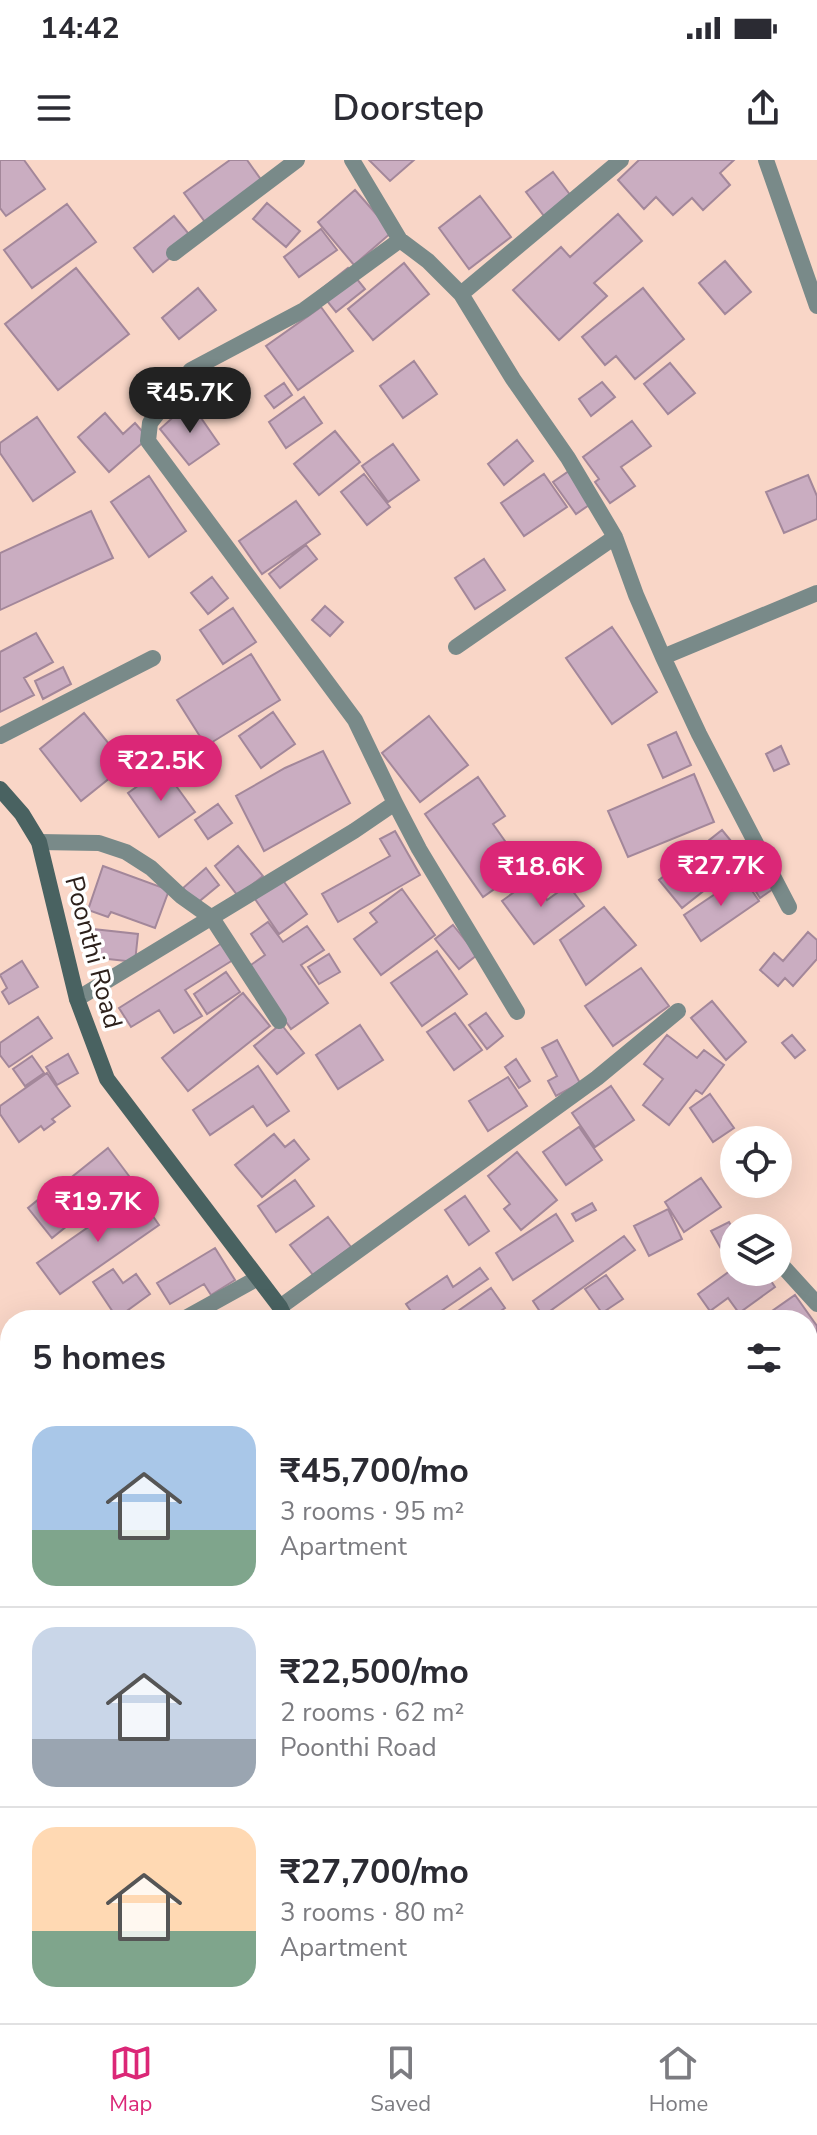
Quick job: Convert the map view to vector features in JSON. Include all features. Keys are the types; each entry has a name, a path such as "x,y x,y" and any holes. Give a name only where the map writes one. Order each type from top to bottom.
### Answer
{"main road":[{"name":"Poonthi Road","path":"0,789 22,814 39,842 77,999 107,1079 280,1310"}],"street":[{"path":"174,253 297,160"},
{"path":"352,160 400,240 428,261 461,294 513,379 568,458 615,537 636,595 699,734 789,907"},
{"path":"461,294 621,160"},
{"path":"766,160 817,306"},
{"path":"400,240 304,310 191,370 150,423 148,441 355,720 419,849 517,1012"},
{"path":"456,647 615,537"},
{"path":"663,657 817,593"},
{"path":"0,736 153,658"},
{"path":"77,999 395,803"},
{"path":"39,842 99,843 126,852 151,868 181,896 212,918 279,1021"},
{"path":"288,1310 597,1078 678,1011"},
{"path":"792,1276 817,1304"},
{"path":"200,1310 256,1279"}],"building":[{"path":"0,160 24,160 45,189 6,216 0,208"},
{"path":"230,160 247,160 262,181 205,222 184,193"},
{"path":"369,160 414,160 390,181"},
{"path":"639,160 734,160 720,173 730,185 703,210 692,198 673,215 656,197 644,209 618,180"},
{"path":"553,172 574,200 547,220 526,192"},
{"path":"355,190 392,232 354,265 318,222"},
{"path":"480,196 511,237 469,269 439,228"},
{"path":"267,203 300,231 286,247 253,219"},
{"path":"67,204 96,242 32,288 4,250"},
{"path":"618,214 642,241 594,283 607,296 559,340 513,290 561,247 570,257"},
{"path":"174,216 193,239 153,272 134,248"},
{"path":"321,229 337,250 299,277 284,257"},
{"path":"725,261 751,292 725,314 699,283"},
{"path":"404,263 429,294 373,340 348,309"},
{"path":"76,268 129,334 58,390 5,324"},
{"path":"348,268 365,289 336,312 319,291"},
{"path":"198,288 216,310 179,339 162,318"},
{"path":"643,288 684,339 635,379 616,356 605,365 582,337"},
{"path":"321,307 353,351 298,390 266,346"},
{"path":"414,361 437,394 403,418 380,386"},
{"path":"670,363 695,393 668,414 644,384"},
{"path":"602,382 615,397 591,416 579,399"},
{"path":"284,383 292,395 274,408 265,396"},
{"path":"304,397 322,423 286,448 269,422"},
{"path":"190,402 219,444 189,465 160,429"},
{"path":"105,413 123,434 135,423 148,438 109,472 78,437"},
{"path":"37,417 75,472 33,501 0,453 0,443"},
{"path":"632,421 651,446 621,467 635,486 610,503 595,482 599,479 583,457"},
{"path":"335,431 360,462 319,495 294,464"},
{"path":"517,440 533,461 504,485 488,464"},
{"path":"393,444 419,480 388,502 362,466"},
{"path":"569,471 592,503 576,514 553,482"},
{"path":"364,474 390,507 367,525 341,492"},
{"path":"544,474 567,507 524,536 501,503"},
{"path":"808,475 817,496 817,519 784,533 766,492"},
{"path":"149,476 186,531 149,557 111,502"},
{"path":"296,501 320,534 262,574 239,541"},
{"path":"91,511 113,558 0,610 0,553"},
{"path":"306,545 317,559 280,588 269,574"},
{"path":"484,559 505,590 475,609 455,578"},
{"path":"212,577 228,598 208,614 191,593"},
{"path":"325,606 343,622 330,636 312,620"},
{"path":"233,608 256,642 223,664 200,630"},
{"path":"612,627 657,692 612,724 566,658"},
{"path":"36,633 53,662 24,678 34,695 0,712 0,652"},
{"path":"251,654 280,700 206,746 177,700"},
{"path":"63,667 71,684 43,699 35,681"},
{"path":"273,712 295,744 261,768 239,736"},
{"path":"84,713 126,765 81,801 40,749"},
{"path":"429,716 468,765 420,802 382,753"},
{"path":"676,732 691,765 663,778 648,745"},
{"path":"781,746 789,764 774,771 766,754"},
{"path":"323,751 350,803 264,851 236,796"},
{"path":"163,768 195,812 159,837 128,793"},
{"path":"694,774 714,822 628,857 608,811"},
{"path":"478,777 505,816 493,824 524,868 483,897 425,814"},
{"path":"218,804 232,823 208,839 195,820"},
{"path":"722,830 745,858 682,908 659,880"},
{"path":"395,831 420,875 338,922 322,894 390,856 380,839"},
{"path":"238,846 263,876 238,896 215,866"},
{"path":"753,860 773,889 760,898 741,868"},
{"path":"103,866 169,890 155,928 111,912 108,917 88,910"},
{"path":"206,868 219,885 196,904 183,888"},
{"path":"742,876 759,901 701,941 684,915"},
{"path":"282,879 307,914 279,934 255,899"},
{"path":"532,879 547,900 568,885 584,906 534,944 502,901"},
{"path":"402,889 435,935 381,975 354,939 377,922 370,913"},
{"path":"604,907 636,945 586,985 560,940"},
{"path":"268,922 283,942 307,926 324,950 301,965 328,1003 291,1029 248,967 265,955 251,934"},
{"path":"453,925 477,955 459,969 435,939"},
{"path":"93,929 138,934 135,962 90,957"},
{"path":"808,932 817,940 817,959 793,986 785,978 778,986 760,970 774,953 783,961"},
{"path":"222,943 233,960 185,990 202,1016 174,1033 159,1010 131,1027 119,1008"},
{"path":"437,951 467,994 422,1026 391,983"},
{"path":"329,954 340,972 319,984 308,967"},
{"path":"22,961 38,987 9,1004 2,992 7,988 0,975"},
{"path":"641,968 669,1006 613,1046 585,1006"},
{"path":"226,972 240,992 207,1014 194,994"},
{"path":"243,993 270,1026 188,1091 162,1058"},
{"path":"712,1001 746,1042 726,1060 691,1018"},
{"path":"455,1013 482,1050 454,1070 427,1032"},
{"path":"486,1013 503,1036 487,1049 469,1025"},
{"path":"38,1017 52,1038 9,1067 0,1055 0,1043"},
{"path":"281,1024 304,1053 277,1074 254,1046"},
{"path":"360,1025 383,1060 338,1089 316,1055"},
{"path":"667,1035 697,1058 704,1050 724,1065 702,1094 696,1090 669,1125 643,1105 663,1079 644,1064"},
{"path":"792,1035 805,1050 795,1058 782,1043"},
{"path":"557,1040 580,1083 556,1096 548,1081 557,1076 542,1048"},
{"path":"68,1054 78,1073 57,1085 46,1067"},
{"path":"32,1056 44,1073 25,1086 13,1069"},
{"path":"516,1059 530,1081 519,1088 505,1067"},
{"path":"258,1066 289,1111 267,1126 253,1106 210,1135 193,1110"},
{"path":"47,1073 70,1106 52,1119 55,1122 44,1130 41,1126 19,1142 0,1114 0,1106"},
{"path":"508,1077 527,1106 488,1131 469,1101"},
{"path":"611,1086 634,1120 595,1147 572,1113"},
{"path":"710,1094 733,1126 720,1126 720,1137 713,1142 690,1108"},
{"path":"579,1127 602,1160 566,1185 543,1152"},
{"path":"274,1134 285,1147 294,1140 309,1159 262,1197 235,1165"},
{"path":"108,1148 129,1176 52,1238 28,1208"},
{"path":"517,1152 557,1200 521,1230 504,1209 510,1204 488,1176"},
{"path":"701,1178 721,1207 684,1232 665,1202"},
{"path":"295,1180 314,1206 276,1232 258,1206"},
{"path":"137,1193 159,1225 60,1294 37,1263"},
{"path":"465,1196 489,1231 469,1245 445,1210"},
{"path":"592,1203 596,1210 576,1221 572,1214"},
{"path":"668,1209 682,1239 649,1256 634,1226"},
{"path":"556,1214 573,1241 513,1280 496,1253"},
{"path":"328,1217 351,1247 313,1275 290,1245"},
{"path":"720,1226 720,1247 711,1231"},
{"path":"624,1236 635,1250 551,1310 539,1310 533,1301"},
{"path":"215,1248 235,1280 211,1295 204,1284 170,1304 157,1283"},
{"path":"480,1268 488,1279 443,1310 410,1310 406,1304 447,1276 453,1287"},
{"path":"113,1269 123,1283 136,1274 150,1294 128,1310 112,1310 93,1282"},
{"path":"606,1275 623,1299 606,1310 600,1310 585,1289"},
{"path":"720,1278 720,1286 775,1287 743,1310 737,1310 728,1298 709,1310 698,1294"},
{"path":"491,1288 505,1308 502,1310 459,1310"},
{"path":"795,1295 806,1310 773,1310"}]}
